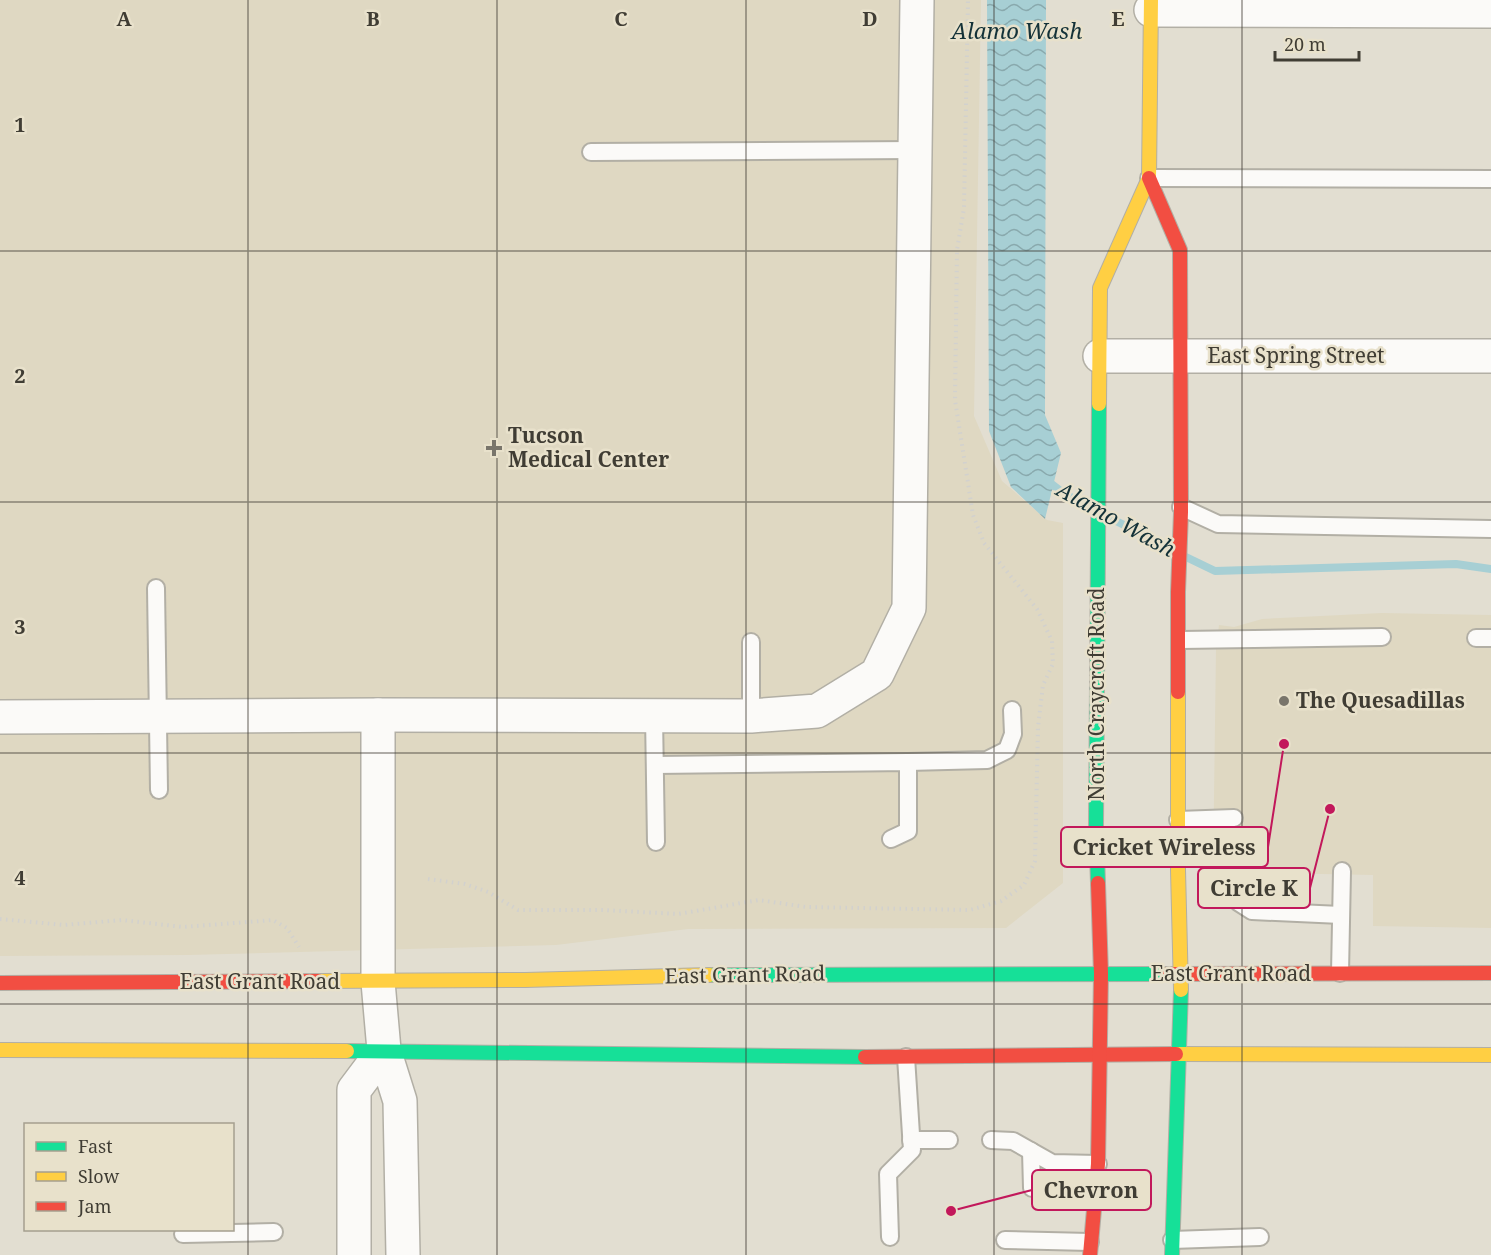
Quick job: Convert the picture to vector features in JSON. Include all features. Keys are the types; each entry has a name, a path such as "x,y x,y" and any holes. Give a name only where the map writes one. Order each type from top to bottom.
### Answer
{"main road":[{"name":"North Craycroft Road","path":"1090,1248 1098,1164 1101,974 1096,825 1100,288 1149,178 1151,5"},
{"name":"North Craycroft Road","path":"1149,178 1180,250 1182,356 1178,820 1181,975 1172,1247"},
{"name":"East Grant Road","path":"0,983 378,982 702,975 1491,973"},
{"path":"0,1050 384,1050 763,1058 1223,1054 1491,1055"}],"street":[{"path":"0,717 751,716 817,711 877,674 909,608 916,0"},
{"path":"1151,5 1491,11"},
{"name":"East Spring Street","path":"1100,356 1491,356"},
{"path":"378,715 378,982 384,1050 400,1101 403,1255"},
{"path":"354,1255 354,1090 384,1050"}],"lane":[{"path":"591,152 915,150"},
{"path":"1149,178 1491,178"},
{"path":"1181,510 1218,524 1491,529"},
{"path":"156,588 159,790"},
{"path":"1180,640 1382,637"},
{"path":"751,642 751,716"},
{"path":"655,765 987,760 1007,750 1013,734 1012,710"},
{"path":"654,716 656,842"},
{"path":"891,839 908,831 908,762"},
{"path":"1178,820 1234,818"},
{"path":"1236,866 1238,902 1252,911 1341,915"},
{"path":"1340,973 1342,870"},
{"path":"890,1237 888,1174 912,1150 906,1057"},
{"path":"911,1140 948,1140"},
{"path":"991,1140 1013,1141 1052,1163 1098,1164"},
{"path":"1031,1151 1032,1188"},
{"path":"183,1234 274,1232"},
{"path":"1005,1240 1033,1233 1090,1248"},
{"path":"1172,1247 1260,1237"}],"path":[{"path":"0,919 64,925 122,920 183,927 273,920 287,928 299,947"}],"shaded area":[{"name":"Tucson Medical Center","path":"0,0 981,0 974,416 1002,481 1047,520 1063,523 1063,883 1006,928 688,929 556,945 188,955 0,956"},
{"path":"1382,613 1491,615 1491,928 1373,926 1373,875 1213,872 1216,649 1219,625 1234,627 1262,619"}],"water":[{"name":"Alamo Wash","path":"987,0 1046,0 1045,415 1061,453 1045,519 1011,487 989,431"}],"waterway":[{"name":"Alamo Wash","path":"1045,479 1063,493 1090,507"},
{"name":"Alamo Wash","path":"1106,516 1172,549"},
{"name":"Alamo Wash","path":"1186,557 1215,571 1456,564 1491,569"}],"traffic: fast":[{"path":"1098,883 1096,825 1099,404"},
{"path":"710,975 1167,974"},
{"path":"1172,1255 1181,990"},
{"path":"347,1051 865,1057"}],"traffic: slow":[{"path":"1099,404 1100,288 1149,178 1151,0"},
{"path":"1178,692 1181,990"},
{"path":"318,981 525,980 710,975"},
{"path":"0,1050 347,1051"},
{"path":"1176,1054 1491,1055"}],"traffic: jam":[{"path":"1149,178 1180,250 1181,512 1178,692"},
{"path":"1090,1255 1098,1164 1101,974 1098,883"},
{"path":"1167,974 1491,973"},
{"path":"0,983 318,981"},
{"path":"865,1057 1176,1054"}],"place":[{"name":"Tucson Medical Center","path":"494,448"},
{"name":"The Quesadillas","path":"1284,701"},
{"name":"Cricket Wireless","path":"1284,744"},
{"name":"Circle K","path":"1330,809"},
{"name":"Chevron","path":"951,1211"}]}
